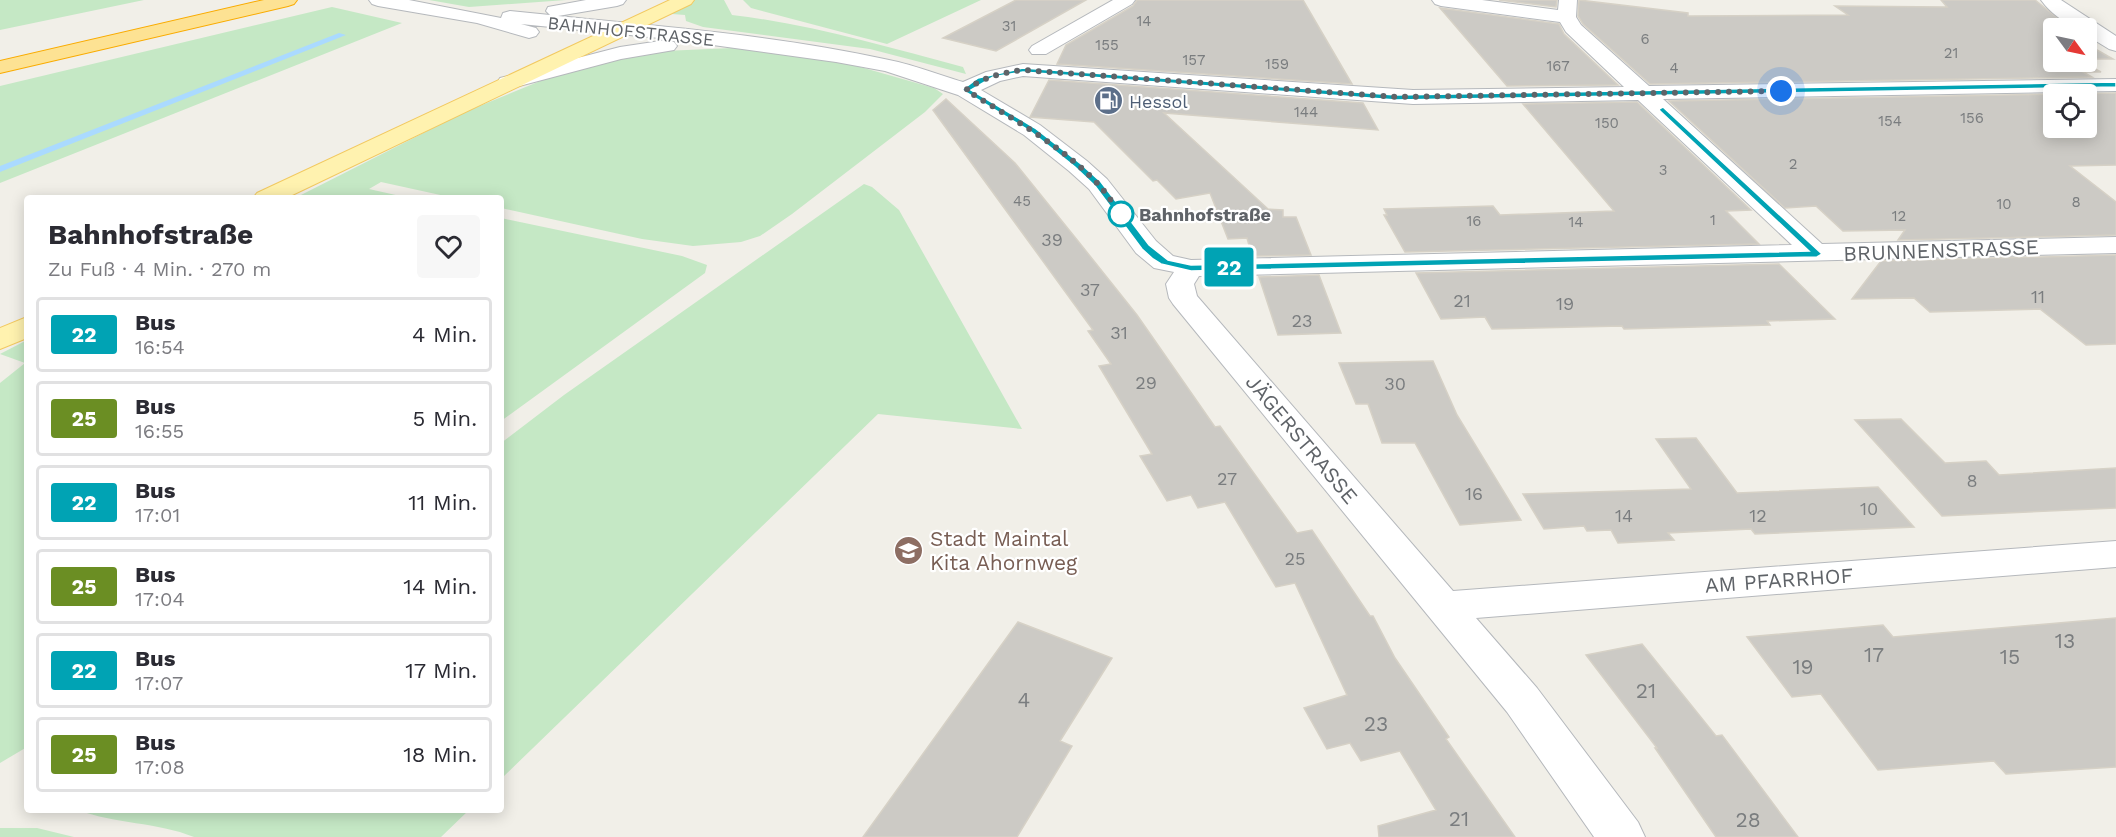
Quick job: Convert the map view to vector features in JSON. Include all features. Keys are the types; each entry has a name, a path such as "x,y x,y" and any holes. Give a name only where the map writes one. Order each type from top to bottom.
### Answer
{"highway":[{"path":"0,67 288,0"}],"main road":[{"path":"272,195 502,85 596,34 651,0"},
{"path":"596,34 625,29 685,0"},
{"path":"298,182 403,120 568,38"},
{"path":"0,340 24,328"}],"street":[{"name":"BAHNHOFSTRASSE","path":"378,0 479,18 527,32 568,38 596,34"},
{"name":"BAHNHOFSTRASSE","path":"479,18 510,17 617,0"},
{"path":"1039,50 1126,0"},
{"path":"1441,0 1567,8 1573,28 1646,93 1817,254"},
{"path":"2050,0 2061,10 2116,45"},
{"name":"BAHNHOFSTRASSE","path":"510,17 667,46"},
{"name":"BAHNHOFSTRASSE","path":"625,29 859,60 966,90"},
{"name":"BAHNHOFSTRASSE","path":"502,85 620,53 667,46 752,45"},
{"path":"1191,268 1164,262 1157,257 1146,247 1098,184 1078,166 1032,130 966,90 980,80 1023,70 1396,97 2116,85"},
{"name":"BRUNNENSTRASSE","path":"1191,268 2116,245"},
{"name":"JÄGERSTRASSE","path":"1191,268 1180,284 1183,298 1522,700 1622,837"},
{"name":"AM PFARRHOF","path":"1442,606 2116,555"}],"green space":[{"path":"0,0 144,0 0,30"},
{"path":"429,0 566,0 469,7"},
{"path":"694,0 724,0 732,15 790,24 877,44 963,67 966,74 870,49 703,27 686,21 685,15 672,14"},
{"path":"743,0 981,0 887,44 751,8"},
{"path":"332,7 402,23 0,183 0,86"},
{"path":"732,48 850,64 934,88 943,94 925,112 792,214 760,236 741,242 693,246 642,239 504,209 504,195 440,195 381,182 369,189 396,195 301,195 465,112 555,75 586,65 664,51"},
{"path":"864,184 872,187 899,210 1022,429 878,414 504,776 504,441 564,395"},
{"path":"504,219 682,256 707,265 705,273 504,419"},
{"path":"24,342 24,363 0,354"},
{"path":"24,364 24,749 0,763 0,383"},
{"path":"86,813 466,813 441,837 194,837 165,828"},
{"path":"0,828 37,828 74,837 0,837"}],"building":[{"path":"1016,0 1086,0 996,51 943,38"},
{"path":"1137,0 1303,0 1352,84 1057,64 1066,45 1133,6"},
{"path":"1499,0 1557,0 1556,7"},
{"path":"1579,0 1688,13 1688,16 1848,15 1835,6 1947,7 1941,0 2035,0 2058,18 2043,18 2043,72 2083,72 2092,77 1650,84 1583,24 1578,16"},
{"path":"1440,8 1559,24 1564,34 1618,85 1507,86"},
{"path":"2097,50 2113,59 2097,59"},
{"path":"1049,80 1363,103 1378,130 1164,113 1268,209 1283,210 1283,217 1296,217 1311,255 1252,256 1247,238 1228,239 1210,193 1176,199 1157,180 1153,181 1094,122 1030,117"},
{"path":"2097,93 2116,93 2116,165 2070,166 2116,202 2116,235 1898,240 1905,230 1843,231 1816,206 1785,208 1669,101 2043,94 2043,138 2097,138"},
{"path":"946,99 1015,163 1137,315 1215,427 1220,426 1297,533 1312,530 1370,616 1373,616 1395,658 1449,737 1446,739 1515,837 1379,837 1378,826 1436,810 1400,751 1361,761 1350,743 1327,749 1304,708 1347,695 1295,583 1276,587 1225,502 1198,508 1191,495 1167,501 1140,456 1152,454 1099,366 1111,364 1088,331 1093,330 933,110"},
{"path":"1637,102 1751,210 1726,211 1759,244 1405,252 1384,215 1387,215 1384,209 1493,206 1500,215 1614,211 1523,104"},
{"path":"2116,255 2116,344 2086,345 2040,309 1930,312 1914,298 1852,299 1881,261"},
{"path":"1779,264 1835,319 1767,321 1770,325 1624,329 1622,326 1492,329 1485,317 1441,319 1416,273"},
{"path":"1319,275 1341,333 1278,335 1259,277"},
{"path":"1433,361 1457,415 1521,520 1460,525 1415,443 1382,443 1368,404 1356,404 1339,363"},
{"path":"1901,419 1945,463 1986,461 1999,475 2116,468 2116,508 1942,516 1855,420"},
{"path":"1696,438 1737,493 1878,487 1914,527 1755,534 1751,529 1668,533 1674,540 1618,543 1611,530 1587,531 1584,526 1544,529 1523,494 1691,489 1656,439"},
{"path":"2116,618 2116,767 2006,774 1994,761 1878,770 1821,694 1792,697 1747,637 1883,625 1893,637"},
{"path":"1018,622 1112,658 1060,741 1072,746 1017,837 863,837"},
{"path":"1642,644 1716,736 1722,735 1798,837 1716,837 1655,748 1657,748 1586,655"}],"waterway":[{"path":"0,169 342,35"}],"bus line":[{"name":"22","path":"1663,109 1817,254 1191,268 1164,262 1157,257 1146,247 1098,184 1078,166 1032,130 966,90 980,80 1023,70 1396,97 2116,85"}],"place":[{"name":"Hessol","path":"1108,101"},
{"name":"Bahnhofstraße","path":"1121,214"},
{"name":"Stadt Maintal Kita Ahornweg","path":"909,550"}],"route":[{"path":"1121,214 1125,220 1098,184 1057,148 993,105 966,90 980,80 1023,70 1396,97 1781,91"}]}
